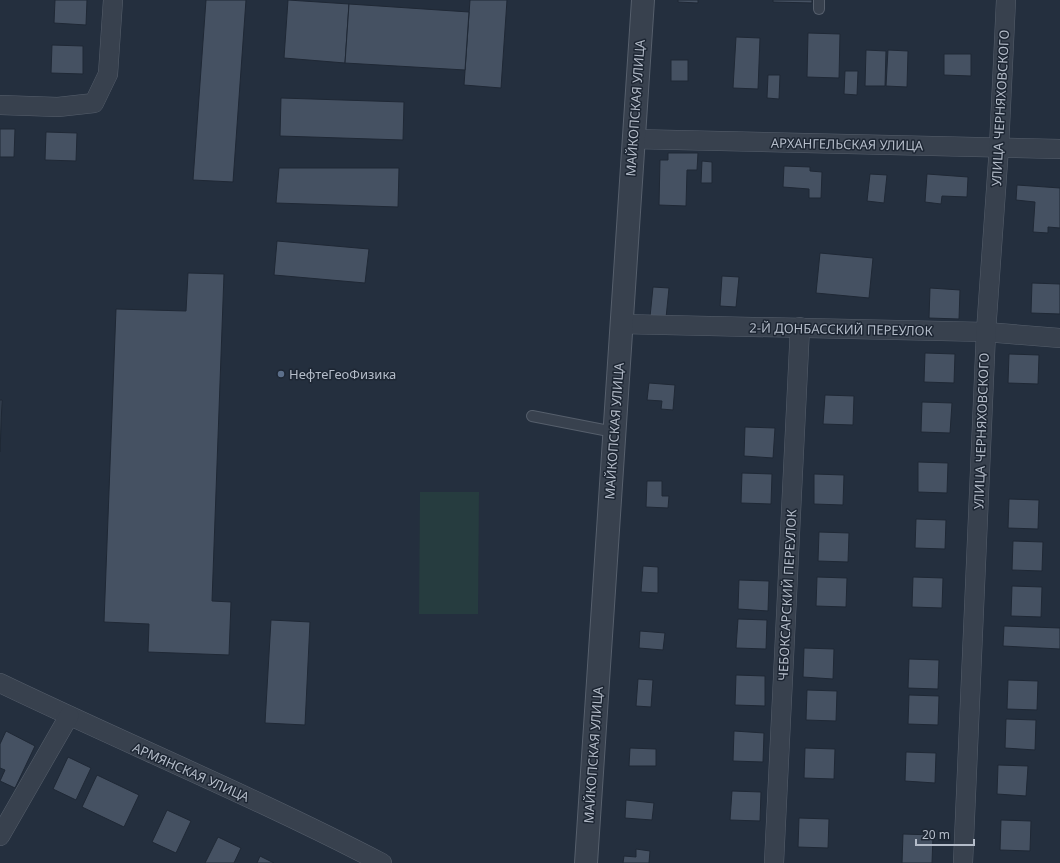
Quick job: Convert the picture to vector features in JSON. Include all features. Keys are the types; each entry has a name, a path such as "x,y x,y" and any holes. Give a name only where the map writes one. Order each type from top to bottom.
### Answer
{"street":[{"path":"0,104 58,107 94,103 108,74 113,0"},
{"name":"МАЙКОПСКАЯ УЛИЦА","path":"586,863 643,0"},
{"name":"УЛИЦА ЧЕРНЯХОВСКОГО","path":"963,863 986,332 999,147 1006,0"},
{"name":"АРХАНГЕЛЬСКАЯ УЛИЦА","path":"633,139 1060,149"},
{"name":"2-Й ДОНБАССКИЙ ПЕРЕУЛОК","path":"621,324 986,332 1060,338"},
{"name":"ЧЕБОКСАРСКИЙ ПЕРЕУЛОК","path":"774,863 800,327"},
{"name":"АРМЯНСКАЯ УЛИЦА","path":"0,683 310,826 382,863"},
{"path":"0,836 69,716"}],"lane":[{"path":"532,416 614,432"}],"green space":[{"path":"420,492 479,492 478,614 419,614"}],"building":[{"path":"55,0 87,0 86,25 54,23"},
{"path":"206,0 246,0 233,182 193,180"},
{"path":"288,0 349,4 345,63 284,58"},
{"path":"470,0 507,0 501,88 464,85"},
{"path":"678,0 698,0 698,3 678,2"},
{"path":"773,0 812,0 812,3 773,2"},
{"path":"349,4 469,12 465,70 345,63"},
{"path":"808,33 840,34 839,78 807,77"},
{"path":"736,37 760,38 758,89 733,88"},
{"path":"52,45 83,46 83,74 51,73"},
{"path":"866,50 886,51 885,86 865,86"},
{"path":"888,50 908,51 907,87 886,86"},
{"path":"944,54 971,54 971,76 944,75"},
{"path":"671,60 688,60 688,81 671,81"},
{"path":"845,71 858,71 857,95 844,94"},
{"path":"768,75 780,75 779,99 767,98"},
{"path":"281,98 404,102 403,140 280,136"},
{"path":"0,129 15,129 14,157 0,157"},
{"path":"46,132 77,133 76,161 45,160"},
{"path":"668,153 698,153 697,170 687,170 686,206 659,205 660,160 668,160"},
{"path":"702,161 712,162 712,183 701,183"},
{"path":"784,166 810,167 810,171 822,172 821,198 809,198 809,189 783,187"},
{"path":"279,168 399,168 398,207 276,203"},
{"path":"870,174 887,175 884,203 867,201"},
{"path":"927,174 968,177 967,197 942,196 941,204 925,202"},
{"path":"1017,185 1060,188 1060,228 1048,227 1048,233 1033,232 1035,202 1016,200"},
{"path":"277,241 369,249 365,283 274,275"},
{"path":"820,253 873,258 869,298 816,293"},
{"path":"188,273 224,274 212,601 231,602 229,655 148,652 149,624 104,622 116,309 186,311"},
{"path":"722,276 739,277 736,307 720,306"},
{"path":"1032,283 1060,284 1060,314 1031,313"},
{"path":"653,287 669,288 666,318 650,317"},
{"path":"930,288 960,290 959,319 929,318"},
{"path":"925,353 955,354 954,383 924,382"},
{"path":"1009,354 1039,355 1038,384 1008,383"},
{"path":"649,383 675,385 673,410 661,409 662,401 647,400"},
{"path":"825,395 854,396 853,425 823,424"},
{"path":"0,400 2,400 0,452"},
{"path":"922,402 952,403 950,433 921,432"},
{"path":"745,427 775,428 773,458 744,456"},
{"path":"918,462 948,463 947,493 918,492"},
{"path":"742,473 772,474 771,504 741,503"},
{"path":"814,474 844,475 843,505 814,504"},
{"path":"647,481 662,481 662,496 669,496 668,508 646,507"},
{"path":"1009,499 1039,500 1038,529 1008,528"},
{"path":"916,519 946,520 945,549 915,548"},
{"path":"819,532 849,533 848,562 818,561"},
{"path":"1013,541 1043,542 1042,571 1012,570"},
{"path":"643,566 658,567 658,593 641,592"},
{"path":"817,577 847,578 846,607 816,606"},
{"path":"913,577 943,578 942,608 912,607"},
{"path":"739,580 769,581 768,611 738,609"},
{"path":"1012,586 1042,587 1041,617 1011,616"},
{"path":"738,619 767,620 766,649 736,648"},
{"path":"271,620 310,622 305,725 265,723"},
{"path":"1004,626 1060,628 1060,649 1003,646"},
{"path":"640,631 665,633 663,650 639,648"},
{"path":"804,648 834,649 833,679 803,677"},
{"path":"909,659 939,660 938,689 908,688"},
{"path":"736,675 765,676 765,706 735,705"},
{"path":"638,679 653,680 651,707 636,706"},
{"path":"1008,680 1038,681 1037,710 1007,709"},
{"path":"807,690 837,691 836,721 806,720"},
{"path":"909,695 939,696 938,725 908,724"},
{"path":"1006,719 1036,720 1035,750 1005,748"},
{"path":"6,731 35,746 15,788 0,781 5,770 0,768 0,744"},
{"path":"734,731 764,733 763,762 733,761"},
{"path":"630,748 656,749 656,766 629,766"},
{"path":"805,748 835,749 834,779 804,778"},
{"path":"906,752 936,753 935,783 905,781"},
{"path":"68,757 91,768 76,800 53,789"},
{"path":"998,765 1028,766 1026,796 997,794"},
{"path":"97,775 139,795 124,827 82,807"},
{"path":"732,791 761,792 760,821 730,820"},
{"path":"626,800 654,803 652,820 625,818"},
{"path":"167,810 191,821 176,853 152,842"},
{"path":"799,818 829,819 828,848 798,847"},
{"path":"1001,820 1031,821 1030,851 1000,850"},
{"path":"903,834 933,835 932,863 902,863"},
{"path":"218,837 241,848 234,863 205,863"},
{"path":"636,849 650,851 649,863 623,863 624,856 636,857"},
{"path":"260,856 274,863 257,863"}],"place":[{"name":"НефтеГеоФизика","path":"281,374"}]}
